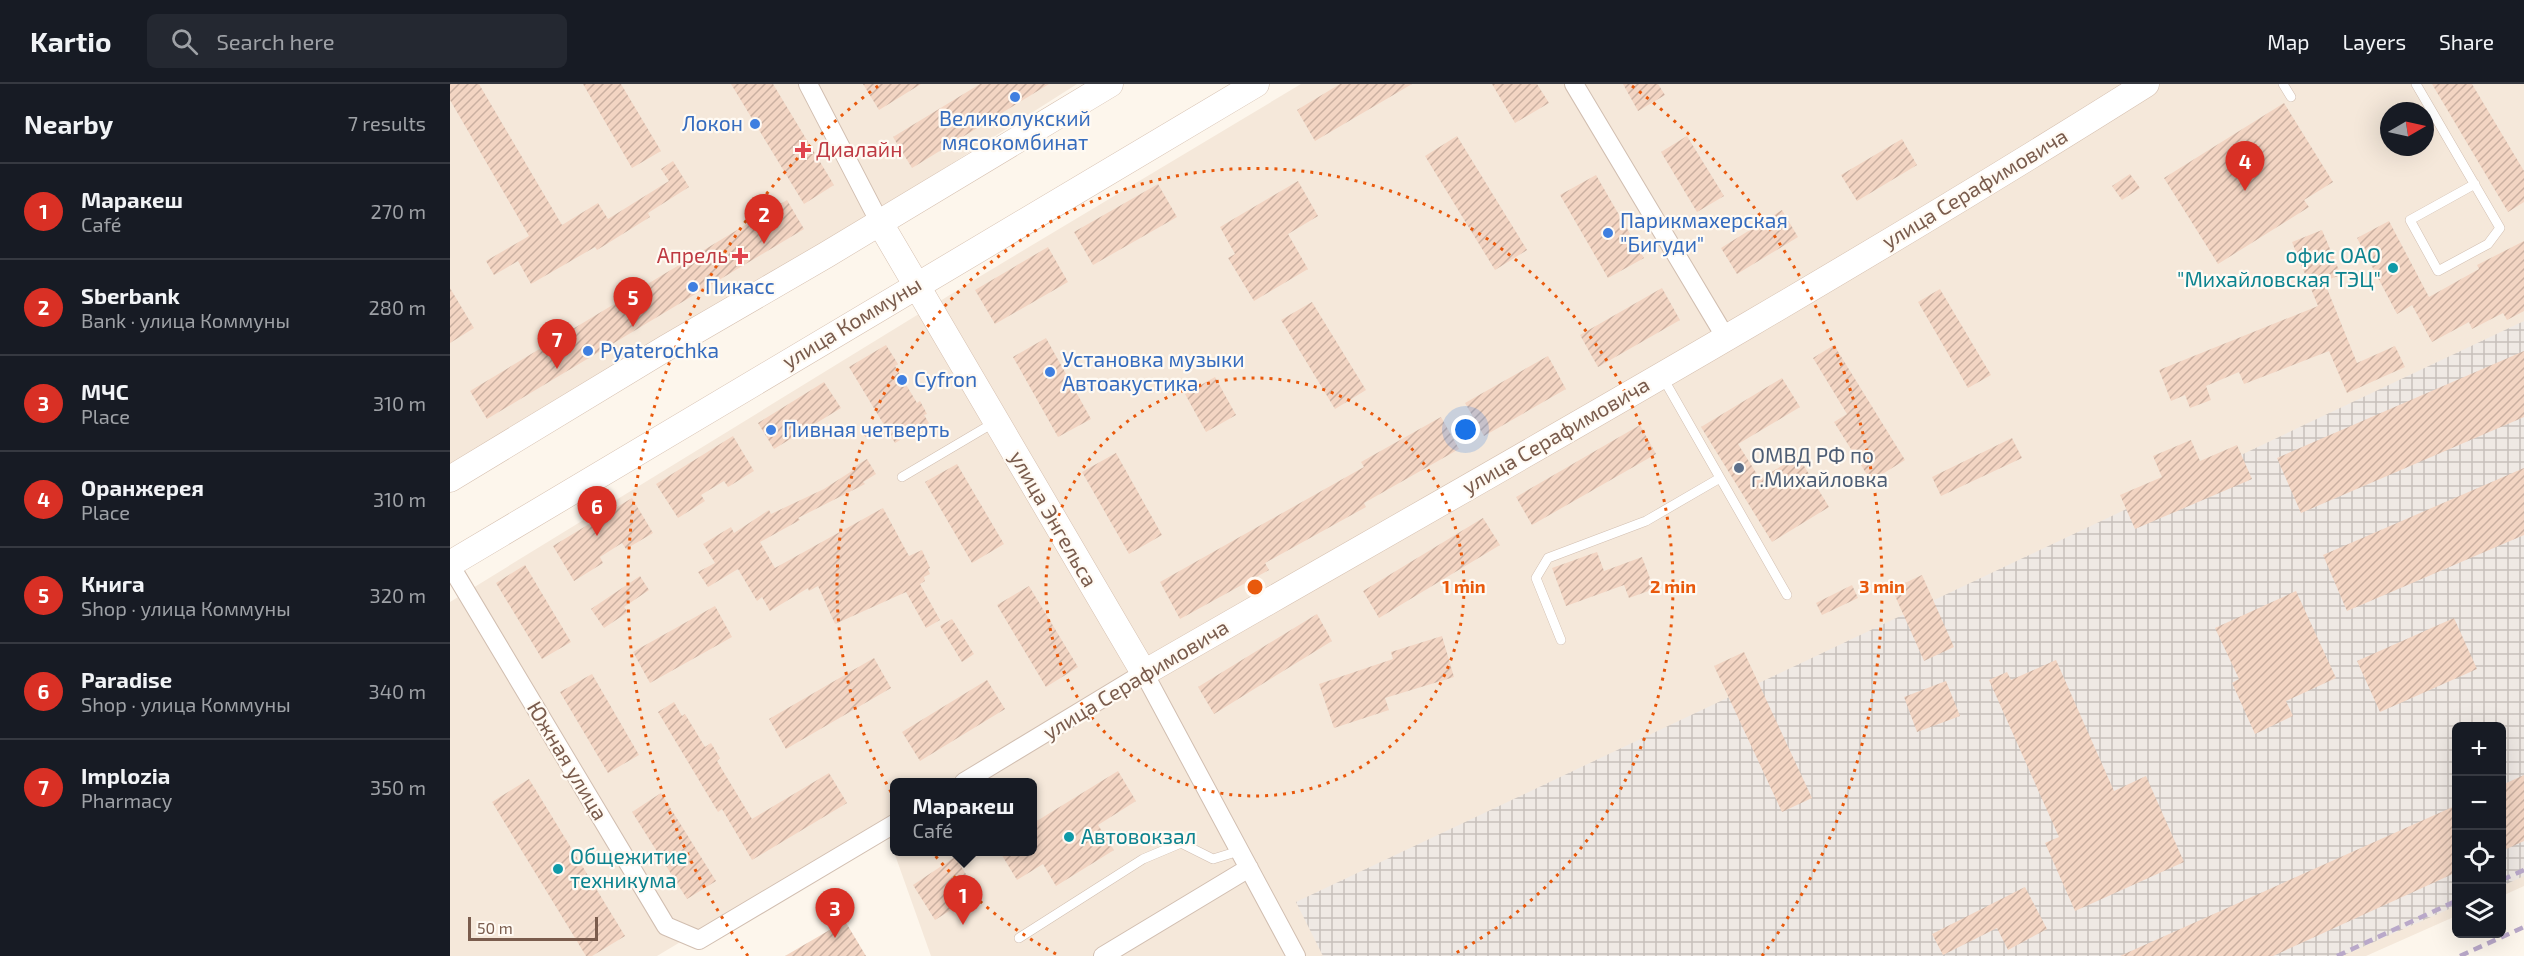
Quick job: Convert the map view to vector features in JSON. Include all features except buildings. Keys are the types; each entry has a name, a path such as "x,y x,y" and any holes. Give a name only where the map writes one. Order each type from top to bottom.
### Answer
{"street":[{"name":"улица Энгельса","path":"808,84 915,285 1144,673 1296,956"},
{"path":"450,479 1110,84"},
{"name":"улица Коммуны","path":"450,565 915,285 1256,84"},
{"path":"1574,84 1726,338"},
{"name":"улица Серафимовича","path":"971,778 1144,673 1726,338 2039,152 2146,84"},
{"name":"Южная улица","path":"450,565 666,926 702,948"},
{"path":"702,948 890,827"},
{"path":"1103,956 1249,868"}],"lane":[{"path":"2283,84 2291,97"},
{"path":"2416,84 2475,184 2500,228 2488,244 2438,271 2410,220 2475,184"},
{"path":"1661,375 1787,595"},
{"path":"902,477 995,422"},
{"path":"1561,640 1536,578 1548,558 1646,521 1720,478"},
{"path":"1019,938 1143,859 1181,843 1214,859 1239,851"}],"shaded area":[{"path":"450,84 1077,84 847,230 450,470"},
{"path":"1301,84 2524,84 2524,886 2506,894 2506,722 2452,722 2452,918 2366,956 931,956 895,856 1037,856 1037,778 890,778 890,841 883,821 657,956 450,956 450,602 984,274"},
{"path":"2524,321 2524,876 2506,884 2506,722 2452,722 2452,908 2342,956 1323,956 1296,902"}],"railway":[{"path":"2506,878 2524,870"},
{"path":"2337,956 2452,903"},
{"path":"2460,956 2524,927"}],"place":[{"name":"Великолукский мясокомбинат","path":"1015,97"},
{"name":"Локон","path":"755,124"},
{"name":"Диалайн","path":"803,150"},
{"name":"Оранжерея","path":"2245,191"},
{"name":"Парикмахерская \"Бигуди\"","path":"1608,233"},
{"name":"Sberbank","path":"764,244"},
{"name":"Апрель","path":"740,256"},
{"name":"офис ОАО \"Михайловская ТЭЦ\"","path":"2393,268"},
{"name":"Пикасс","path":"693,287"},
{"name":"Книга","path":"633,327"},
{"name":"Pyaterochka","path":"588,351"},
{"name":"Implozia","path":"557,369"},
{"name":"Установка музыки Автоакустика","path":"1050,372"},
{"name":"Cyfron","path":"902,380"},
{"name":"Пивная четверть","path":"771,430"},
{"name":"ОМВД РФ по г.Михайловка","path":"1739,468"},
{"name":"Paradise","path":"597,536"},
{"name":"Автовокзал","path":"1069,837"},
{"name":"Общежитие техникума","path":"558,869"},
{"name":"Маракеш","path":"963,925"},
{"name":"МЧС","path":"835,938"}]}
